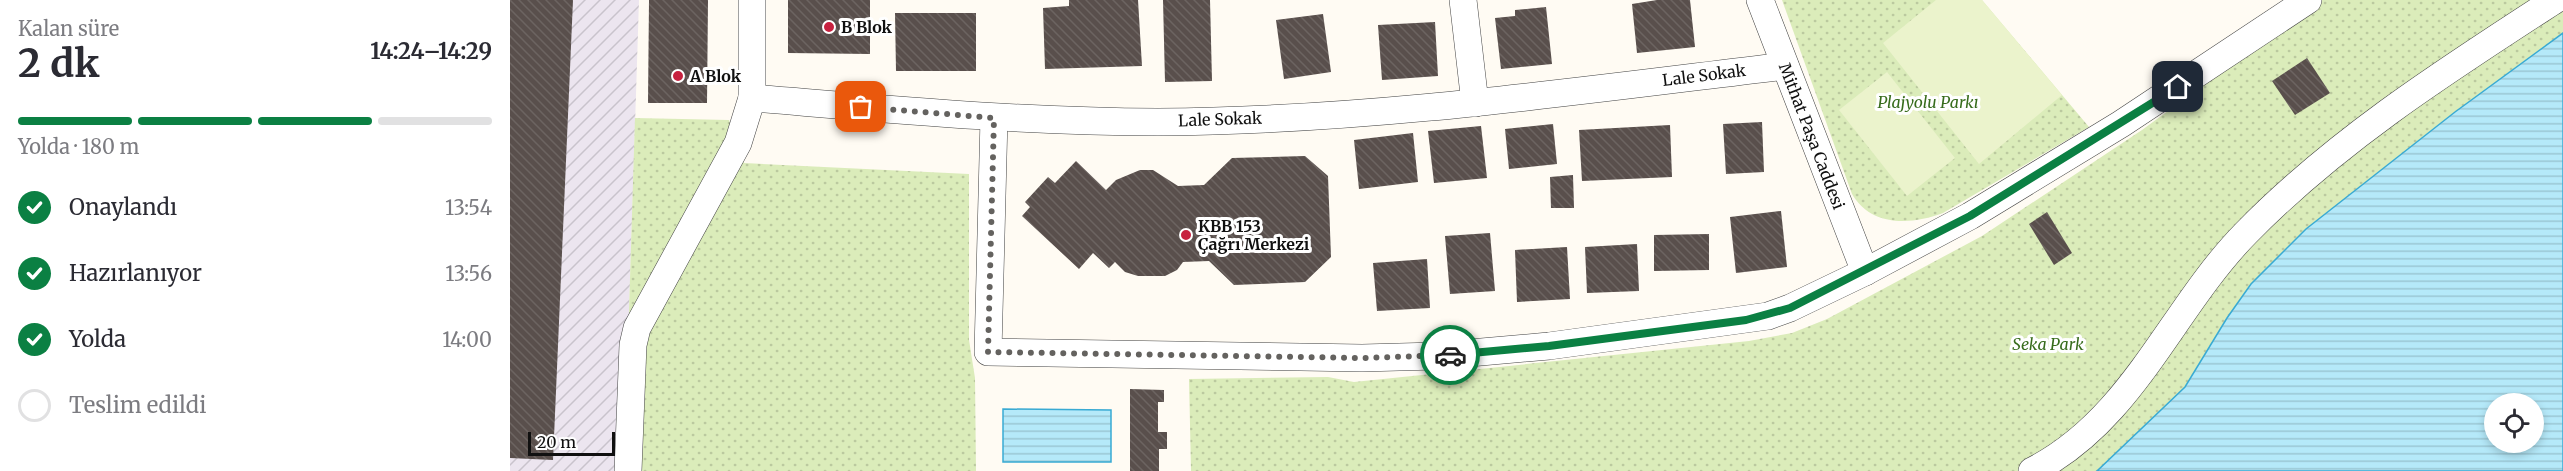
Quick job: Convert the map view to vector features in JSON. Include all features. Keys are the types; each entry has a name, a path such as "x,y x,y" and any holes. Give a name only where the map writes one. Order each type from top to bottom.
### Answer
{"street":[{"path":"628,471 633,345 637,328 738,143 752,98 752,0"},
{"path":"1463,0 1475,103"},
{"name":"Mithat Paşa Caddesi","path":"1760,0 1865,272"},
{"path":"994,118 988,352 1362,358 1436,356 1515,349 1768,316 1790,308 1865,272 1970,216 2121,124 2308,0"},
{"path":"2032,471 2068,449 2125,394 2220,262 2278,203 2346,144 2434,80 2555,0"},
{"name":"Lale Sokak","path":"752,98 994,118 1158,122 1348,115 1475,103 1785,66"}],"shaded area":[{"path":"510,0 639,0 624,471 510,471"}],"green space":[{"name":"Plajyolu Parkı","path":"1782,0 1982,0 2089,127 1943,213 1918,220 1881,218 1860,205 1852,194"},
{"path":"1936,0 1982,0 2062,95 1979,164 1883,43"},
{"name":"Seka Park","path":"2320,0 2563,0 2563,33 2455,112 2306,229 2251,284 2227,318 2185,387 2097,471 1191,471 1189,379 1328,377 1354,382 1749,341 1792,333 1827,319 1982,236 2142,130"},
{"path":"1887,72 1955,158 1907,196 1839,110"},
{"path":"635,118 729,120 744,163 969,174 969,340 975,378 976,471 624,471"}],"water":[{"path":"2563,33 2563,471 2097,471 2185,387 2227,318 2251,284 2306,229 2455,112"},
{"path":"1003,409 1111,410 1111,462 1003,462"}],"building":[{"path":"510,0 573,0 553,460 510,458"},
{"name":"A Blok","path":"649,0 708,0 707,103 648,103"},
{"name":"B Blok","path":"788,0 870,0 870,54 788,53"},
{"path":"1069,0 1138,0 1142,66 1045,69 1043,8 1069,6"},
{"path":"1163,0 1210,0 1212,81 1165,82"},
{"path":"1657,0 1690,0 1695,47 1637,53 1632,4"},
{"path":"1546,7 1552,64 1501,69 1495,18 1515,16 1515,10"},
{"path":"895,13 976,13 976,71 896,71"},
{"path":"1323,14 1331,72 1284,79 1276,20"},
{"path":"1435,22 1438,76 1382,80 1378,25"},
{"path":"2307,58 2330,93 2295,115 2272,81"},
{"path":"1762,122 1764,172 1726,174 1723,124"},
{"path":"1553,124 1557,164 1509,169 1505,129"},
{"path":"1670,125 1672,177 1582,181 1579,130"},
{"path":"1481,126 1487,178 1434,183 1428,131"},
{"path":"1413,133 1418,182 1359,189 1354,140"},
{"name":"KBB 153 Çağrı Merkezi","path":"1305,156 1328,176 1331,257 1305,282 1234,285 1209,261 1183,262 1177,270 1165,276 1138,276 1125,272 1115,262 1109,268 1093,253 1079,269 1022,216 1030,207 1025,202 1048,177 1055,183 1076,161 1106,190 1116,180 1140,170 1153,170 1178,186 1204,185 1232,158"},
{"path":"1573,175 1574,208 1551,208 1550,177"},
{"path":"1781,211 1787,267 1736,273 1730,217"},
{"path":"2047,212 2072,253 2054,265 2029,224"},
{"path":"1490,233 1495,291 1450,294 1445,236"},
{"path":"1709,234 1709,270 1654,271 1654,235"},
{"path":"1637,244 1639,291 1587,293 1585,247"},
{"path":"1567,247 1570,299 1517,302 1515,250"},
{"path":"1427,259 1430,308 1377,311 1373,263"},
{"path":"1130,389 1164,390 1164,402 1158,402 1158,432 1167,432 1167,449 1159,449 1159,471 1130,471"}],"way so far":[{"path":"861,107 994,118 988,352 1362,358 1450,355"}],"place":[{"name":"B Blok","path":"829,27"},
{"name":"A Blok","path":"678,76"},
{"name":"KBB 153 Çağrı Merkezi","path":"1186,235"}],"route":[{"path":"1450,355 1549,346 1746,320 1768,316 1790,308 1865,272 1970,216 2178,87"}]}
